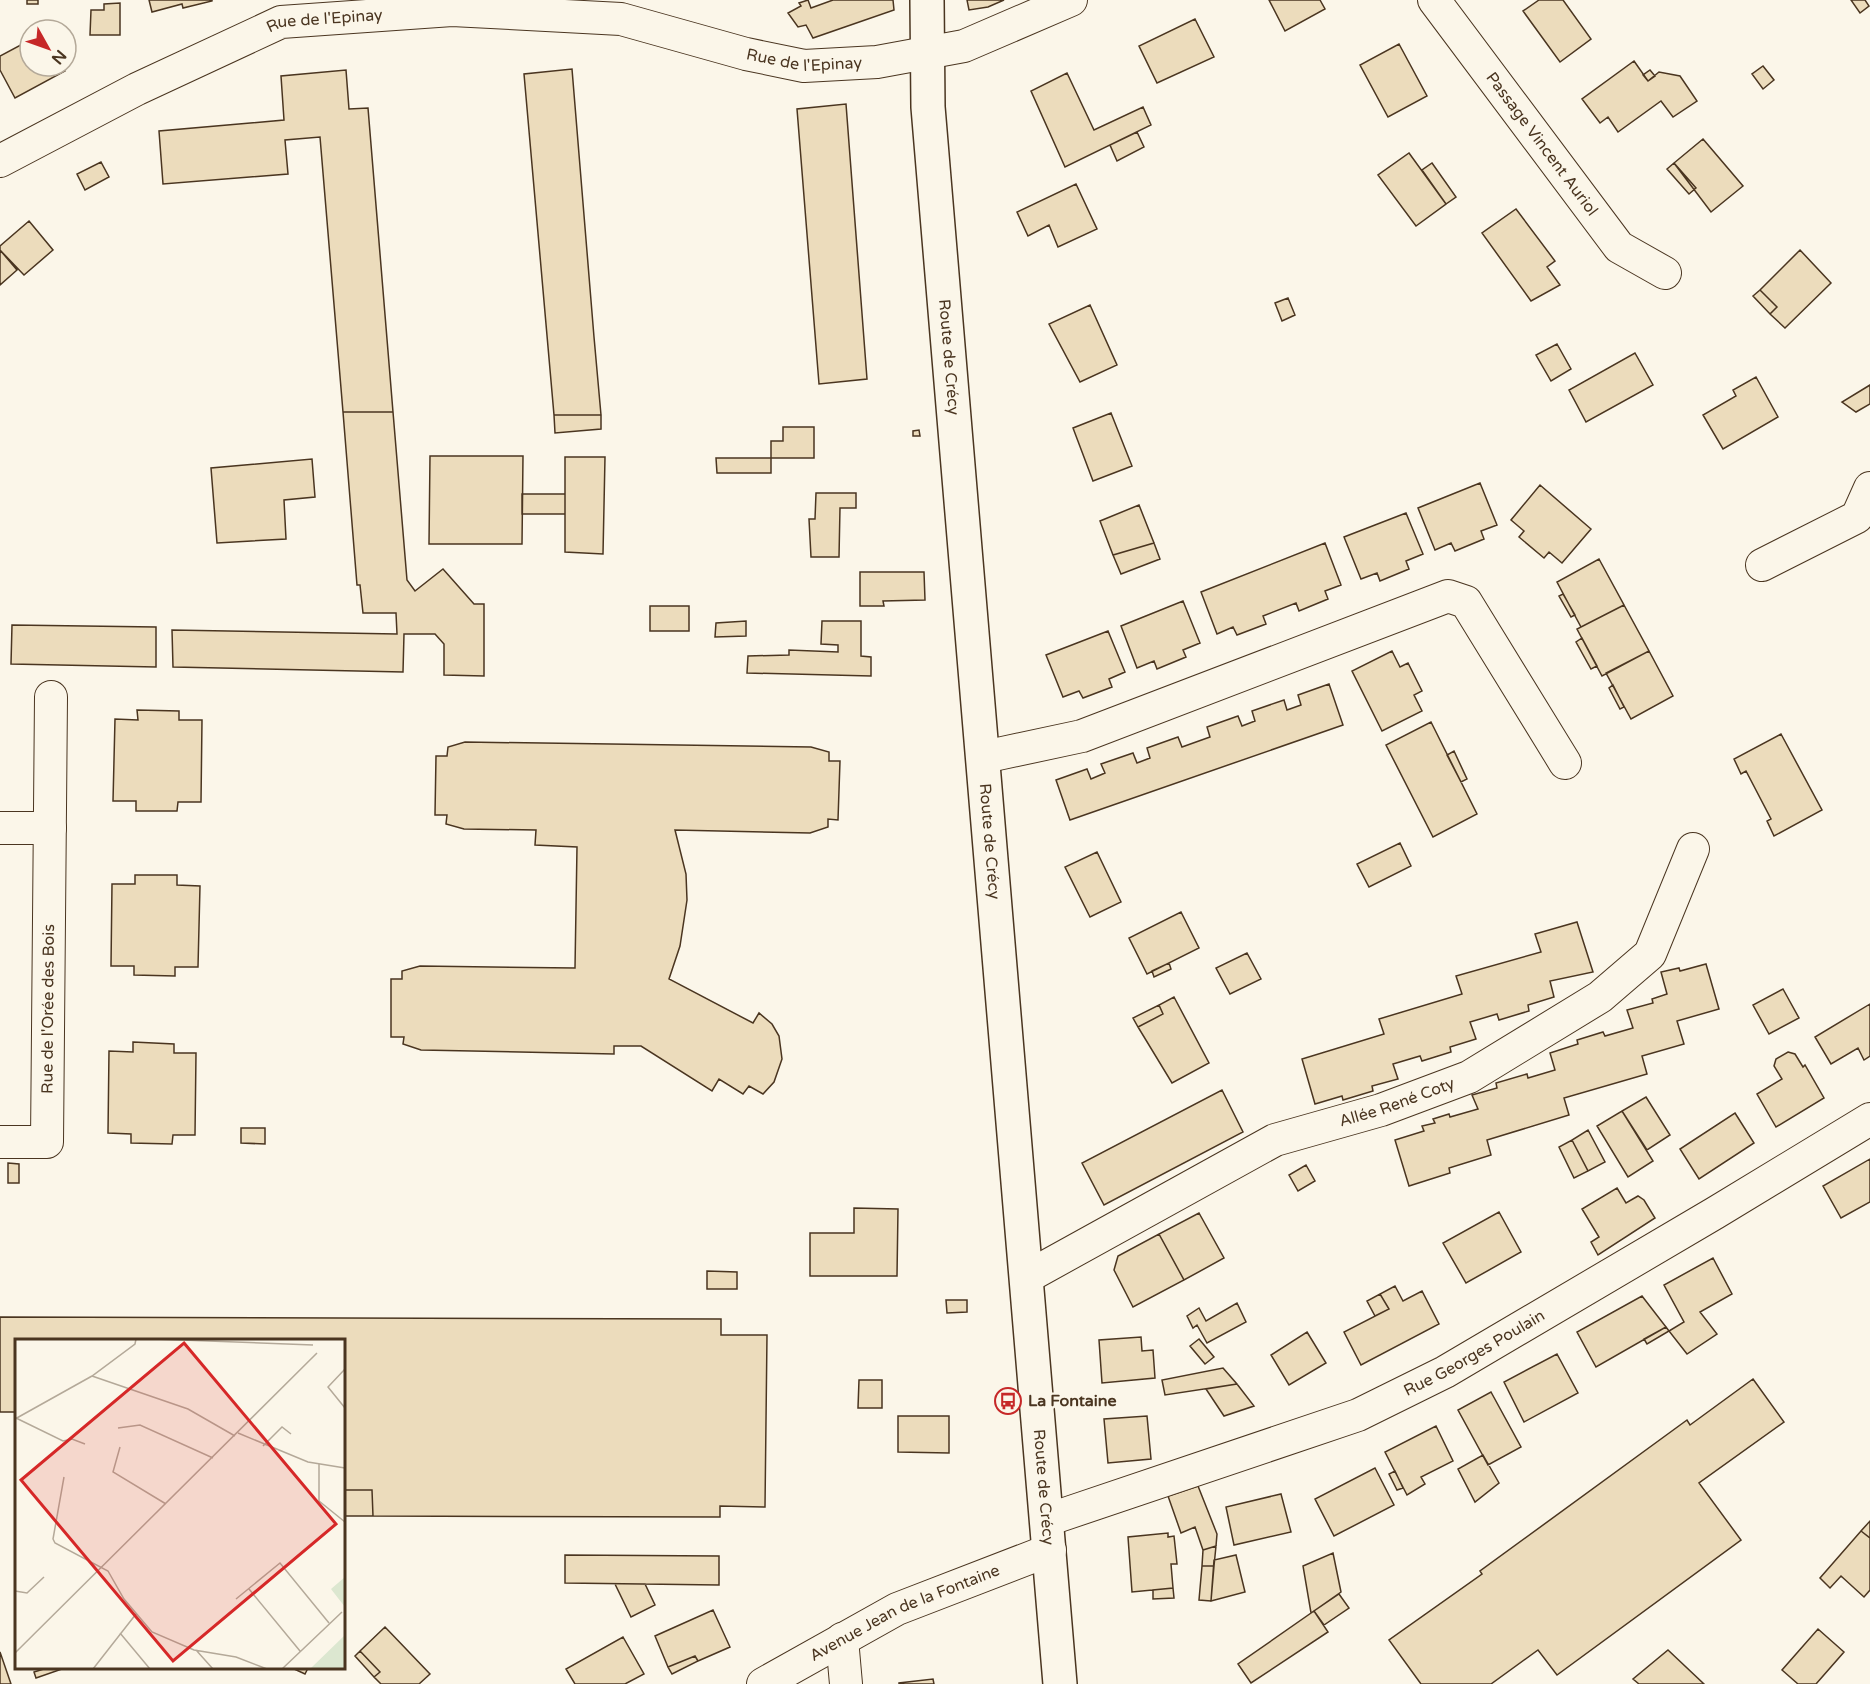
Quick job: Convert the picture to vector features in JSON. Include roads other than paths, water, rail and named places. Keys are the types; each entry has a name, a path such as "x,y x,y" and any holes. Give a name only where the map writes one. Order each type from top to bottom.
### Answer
{"main road":[{"name":"Route de Crécy","path":"927,0 928,107 1060,1684"}],"street":[{"path":"926,52 964,46 1071,0"},
{"name":"Passage Vincent Auriol","path":"1434,0 1619,247 1665,273"},
{"name":"Rue de l'Epinay","path":"0,161 137,89 282,22 473,5 621,19 746,54 804,66 877,62 926,52"},
{"path":"1762,564 1857,517 1870,488"},
{"path":"984,757 1082,736 1448,596 1466,602 1564,763"},
{"name":"Rue de l'Orée des Bois","path":"0,1142 47,1142 51,697"},
{"path":"0,828 50,828"},
{"name":"Allée René Coty","path":"1027,1276 1275,1140 1381,1110 1469,1077 1600,997 1650,954 1693,849"},
{"name":"Rue Georges Poulain","path":"1048,1535 1358,1415 1445,1372 1870,1119"},
{"name":"Avenue Jean de la Fontaine","path":"763,1684 897,1610 1048,1535"},
{"path":"842,1639 846,1684"}],"place":[{"name":"La Fontaine","path":"1008,1401"}]}
